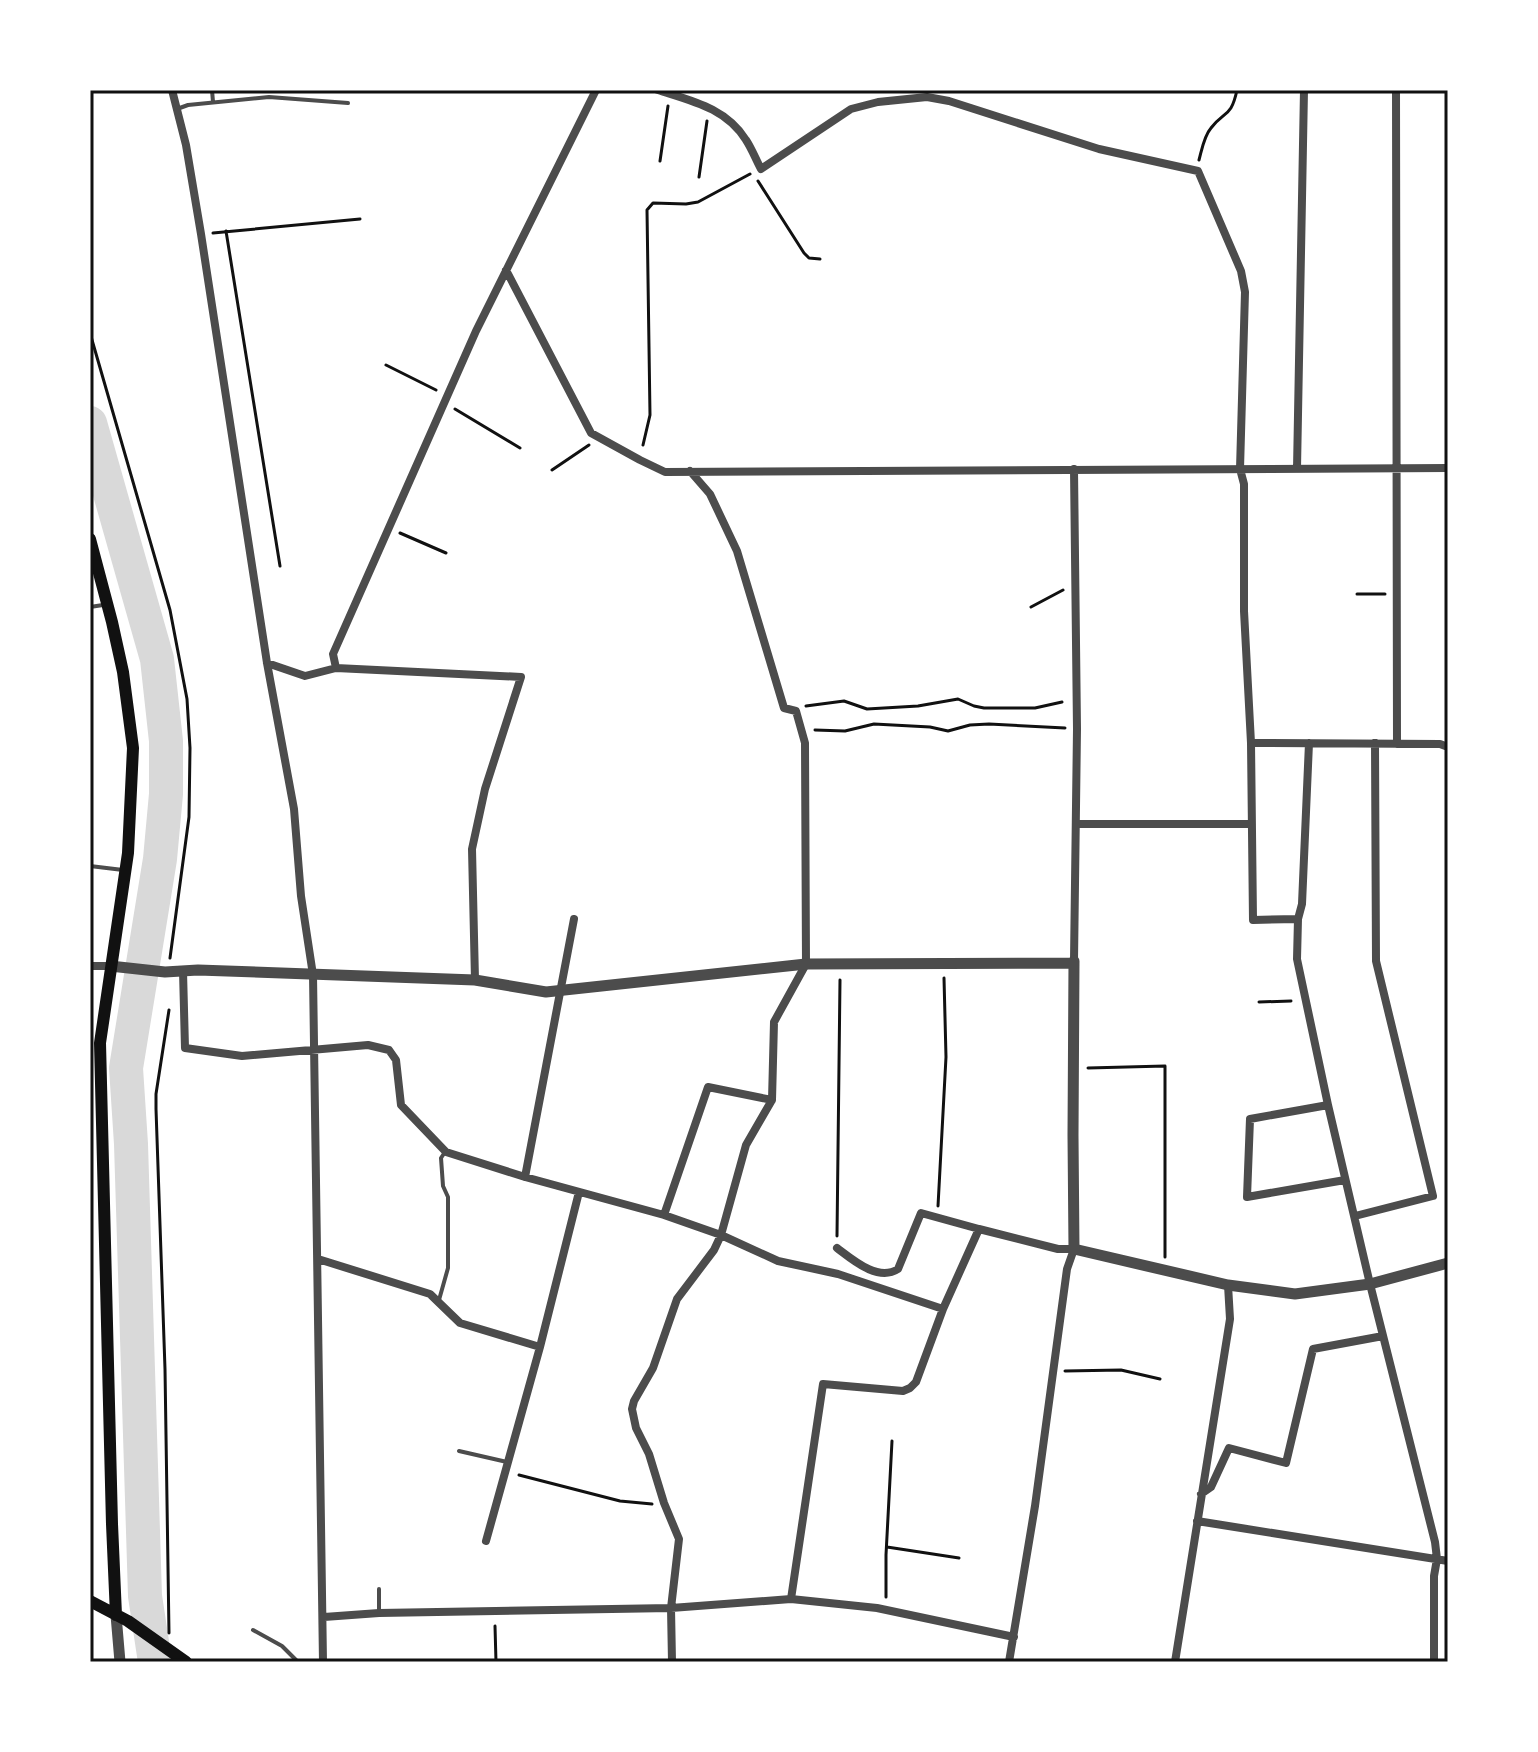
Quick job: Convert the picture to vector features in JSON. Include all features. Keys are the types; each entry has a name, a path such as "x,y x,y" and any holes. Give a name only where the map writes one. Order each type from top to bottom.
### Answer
{"main road":[{"path":"90,539 123,672 133,748 128,853 100,1043 122,1618"},
{"path":"90,1601 122,1618 186,1662"}],"street":[{"path":"172,90 186,145 267,663 294,809 301,896 313,975 323,1662"},
{"path":"336,668 333,654 446,399 596,90"},
{"path":"658,90 723,114 747,141 761,169 851,109 878,102 927,97 949,101 1099,149 1198,171 1241,271 1245,292 1240,469 1244,484 1244,611 1251,743 1253,920 1298,919"},
{"path":"1297,469 1304,90"},
{"path":"1396,90 1397,744"},
{"path":"506,270 591,433 665,472 1448,468"},
{"path":"1009,1662 1035,1506 1067,1269 1074,1249 1077,701 1074,469"},
{"path":"672,1662 671,1608 679,1539 649,1454 636,1428 632,1409 653,1368 677,1299 714,1250 721,1235 746,1145 772,1100 774,1022 806,964 803,730 796,711 784,708 737,551 710,494 690,471"},
{"path":"267,663 305,676 336,668 521,677 485,789 472,849 475,980"},
{"path":"1251,743 1440,744 1448,747"},
{"path":"1309,743 1297,959 1345,1180 1435,1542 1434,1662"},
{"path":"1355,1216 1433,1196 1376,961 1375,743"},
{"path":"1076,824 1252,824"},
{"path":"525,1177 574,919"},
{"path":"90,966 165,972 198,970 475,980 546,992 806,964 1074,962"},
{"path":"183,971 185,1048 242,1056 368,1045 389,1050 396,1060 401,1105 446,1152 664,1215 721,1235 778,1261 838,1274 943,1309"},
{"path":"664,1215 708,1087 772,1100"},
{"path":"1328,1105 1250,1119 1247,1197 1345,1180"},
{"path":"486,1541 579,1192"},
{"path":"837,1248 862,1266 890,1274 898,1269 921,1213 1058,1249 1074,1249 1228,1285 1295,1294 1370,1284 1448,1263"},
{"path":"791,1599 823,1384 903,1391 910,1388 916,1382 943,1309 979,1229"},
{"path":"318,1259 430,1294 460,1323 540,1347"},
{"path":"1175,1662 1230,1319 1228,1285"},
{"path":"1201,1494 1211,1487 1229,1448 1286,1463 1313,1349 1383,1336"},
{"path":"1197,1521 1448,1561"},
{"path":"324,1617 379,1613 671,1608 791,1599 885,1610 1014,1637"},
{"path":"120,1662 122,1618"}],"lane":[{"path":"212,90 213,102"},
{"path":"291,99 292,90"},
{"path":"177,109 188,105 269,97 348,103"},
{"path":"90,607 108,605"},
{"path":"90,866 125,870"},
{"path":"438,1302 448,1268 448,1197 443,1186 441,1158 446,1152"},
{"path":"459,1451 507,1467"},
{"path":"379,1589 379,1613"},
{"path":"253,1630 282,1646 298,1662"}],"path":[{"path":"1198,171 1205,137 1213,124 1229,113 1237,90"},
{"path":"660,161 670,94"},
{"path":"699,177 709,107"},
{"path":"640,460 650,415 647,210 653,203 698,202 753,173 804,253 809,258 820,259"},
{"path":"201,234 360,219"},
{"path":"226,231 280,566"},
{"path":"386,365 446,399 520,448"},
{"path":"552,470 600,437"},
{"path":"389,529 446,553"},
{"path":"1031,607 1076,586"},
{"path":"1357,594 1397,594"},
{"path":"796,711 806,706 844,701 867,709 918,706 958,699 984,708 1035,708 1077,701"},
{"path":"803,730 845,731 874,724 948,731 989,724 1077,729"},
{"path":"938,1218 946,1057 944,963"},
{"path":"837,1248 840,964"},
{"path":"1259,1002 1305,1001"},
{"path":"1073,1068 1165,1066 1165,1269"},
{"path":"1052,1372 1121,1370 1160,1379"},
{"path":"885,1610 892,1441"},
{"path":"507,1467 620,1501 664,1503"},
{"path":"886,1547 959,1558"},
{"path":"495,1611 496,1662"}],"waterway":[{"path":"90,423 157,659 166,741 166,794 160,859 126,1068 145,1596 155,1662"}]}
